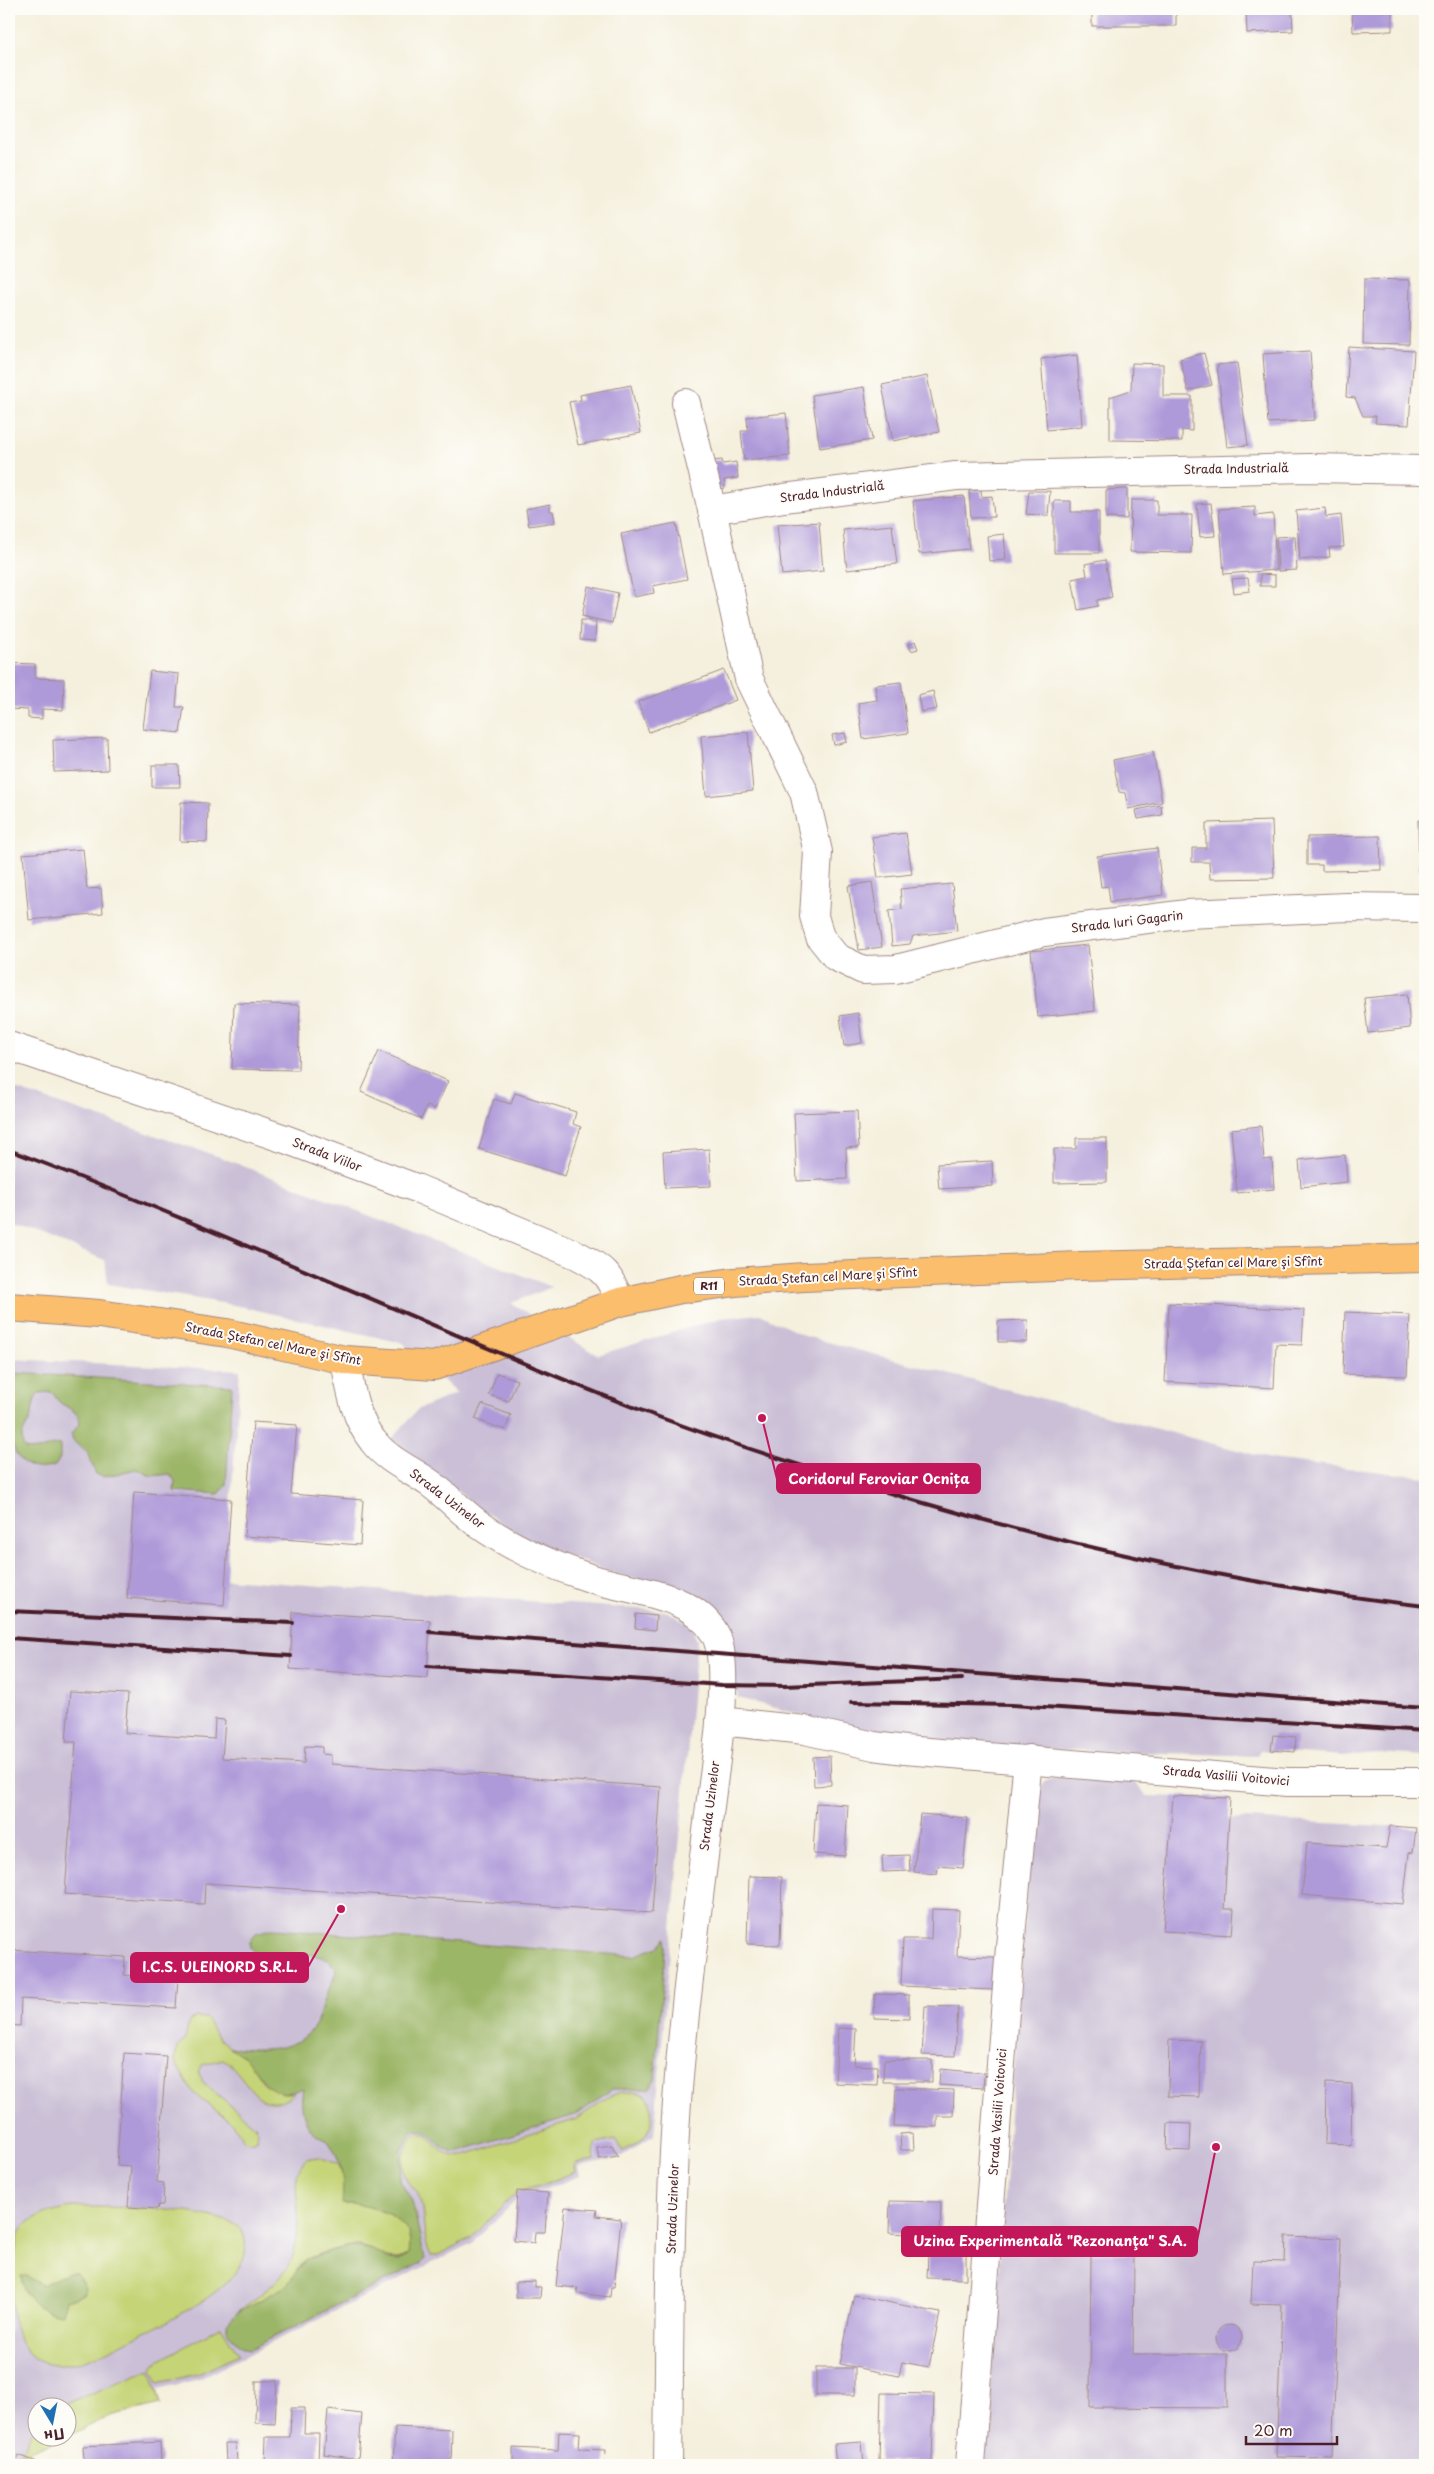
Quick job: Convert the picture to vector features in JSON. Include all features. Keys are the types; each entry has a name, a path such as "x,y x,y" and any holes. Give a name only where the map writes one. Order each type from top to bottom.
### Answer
{"main road":[{"name":"Strada Ştefan cel Mare şi Sfînt","path":"9,1307 99,1314 218,1331 345,1360 434,1366 620,1302 690,1288 804,1277 1080,1266 1425,1258"}],"street":[{"path":"686,403 712,510"},
{"name":"Strada Industrială","path":"712,510 784,498 956,476 1309,468 1425,470"},
{"name":"Strada Iuri Gagarin","path":"712,510 749,679 804,792 818,852 814,916 820,936 836,957 863,970 896,970 1044,932 1187,914 1347,907 1425,908"},
{"name":"Strada Viilor","path":"9,1046 285,1139 416,1188 577,1254 592,1263 610,1278 620,1302"},
{"name":"Strada Uzinelor","path":"345,1360 363,1428 374,1443 388,1456 430,1484 477,1523 501,1538 588,1578 669,1599 695,1611 706,1621 719,1640 722,1655 720,1721 681,2055 672,2208 668,2465"},
{"name":"Strada Vasilii Voitovici","path":"720,1721 805,1730 874,1746 1287,1782 1425,1782"},
{"name":"Strada Vasilii Voitovici","path":"970,2465 1009,1957 1028,1759"}],"shaded area":[{"path":"9,1087 220,1157 552,1287 511,1303 598,1355 721,1318 760,1314 805,1336 1271,1459 1425,1477 1425,1756 1377,1753 1343,1756 1260,1750 1257,1756 1042,1749 831,1731 798,1714 738,1698 727,1634 717,1610 699,1598 604,1570 522,1537 475,1505 391,1440 417,1410 457,1393 403,1343 234,1305 108,1284 105,1260 9,1222"},
{"path":"9,1359 240,1370 226,1579 666,1611 691,1626 697,1641 654,2135 619,2158 578,2166 580,2176 541,2191 523,2194 472,2243 199,2379 158,2389 161,2404 110,2416 78,2431 78,2396 28,2396 28,2446 41,2446 20,2454 42,2465 9,2465"},
{"path":"1058,1777 1127,1779 1136,1784 1147,1796 1230,1798 1229,1818 1425,1828 1425,2465 984,2465 1034,1796 1044,1782"}],"green space":[{"path":"14,1373 232,1386 226,1486 219,1494 174,1491 175,1481 170,1474 151,1476 136,1469 103,1477 96,1474 87,1452 73,1441 71,1434 80,1423 78,1416 74,1411 61,1403 51,1392 39,1393 37,1396 22,1441 25,1449 31,1450 60,1445 60,1458 55,1466 37,1468 25,1464 16,1454 11,1440 9,1424 9,1375"},
{"path":"271,1929 634,1956 658,1947 666,1938 655,2079 649,2089 612,2089 578,2114 456,2152 444,2148 425,2132 419,2130 412,2131 402,2150 400,2181 412,2201 425,2259 421,2263 250,2349 242,2347 236,2342 227,2329 227,2324 236,2313 286,2286 305,2260 352,2246 373,2250 388,2259 399,2260 409,2255 410,2248 407,2230 399,2221 376,2209 342,2204 343,2188 340,2164 329,2143 311,2130 305,2119 302,2107 303,2088 293,2092 277,2091 265,2082 246,2059 229,2047 252,2049 277,2048 299,2041 316,2024 334,1978 336,1969 328,1959 308,1954 270,1957 263,1956 250,1948 250,1942 256,1933"},
{"path":"196,2017 206,2018 217,2037 247,2059 265,2085 283,2093 294,2093 282,2100 271,2102 262,2099 254,2092 223,2059 202,2065 199,2073 203,2082 255,2126 258,2132 257,2139 251,2142 243,2140 231,2121 199,2098 190,2088 175,2062 179,2046 185,2040 189,2022"},
{"path":"622,2092 640,2093 648,2098 652,2115 650,2127 644,2138 623,2151 615,2140 595,2144 594,2160 576,2163 574,2166 575,2172 540,2186 517,2192 471,2238 436,2256 431,2256 426,2241 422,2209 417,2192 408,2182 403,2170 403,2157 407,2145 414,2134 428,2136 447,2154 462,2156 577,2119 608,2097"},
{"path":"318,2157 339,2164 344,2183 343,2204 359,2205 385,2212 405,2227 410,2244 409,2255 393,2259 360,2246 352,2246 320,2254 304,2261 282,2290 236,2313 269,2288 290,2264 298,2231 297,2176 306,2159"},
{"path":"72,2207 160,2209 206,2215 241,2228 245,2241 245,2255 241,2264 223,2286 196,2306 166,2322 87,2360 65,2365 54,2365 38,2361 27,2351 19,2338 14,2323 11,2289 18,2237 26,2224 33,2220 57,2210"},
{"path":"68,2273 76,2273 85,2288 85,2294 66,2300 62,2314 40,2307 29,2297 22,2284 21,2276 27,2276 42,2285"},
{"path":"221,2326 239,2355 198,2374 158,2383 152,2368 154,2364"},
{"path":"150,2369 161,2404 110,2416 78,2431 78,2399"},
{"path":"28,2440 28,2446 42,2446 19,2455"}],"building":[{"path":"1092,9 1176,9 1176,26 1092,26"},
{"path":"1246,9 1292,9 1293,31 1247,33"},
{"path":"1352,9 1392,9 1392,31 1353,32"},
{"path":"1364,279 1410,280 1409,345 1363,344"},
{"path":"1349,347 1414,351 1409,425 1375,423 1376,416 1363,416 1355,398 1346,397"},
{"path":"1310,351 1315,420 1268,423 1263,354"},
{"path":"1204,353 1212,385 1188,391 1180,359"},
{"path":"1077,355 1082,426 1047,430 1041,359"},
{"path":"1132,363 1163,364 1163,396 1192,396 1192,431 1182,430 1182,441 1110,440 1110,397 1131,390"},
{"path":"1237,363 1248,445 1227,447 1217,365"},
{"path":"927,376 939,432 893,441 882,385"},
{"path":"631,385 641,433 578,445 569,402 581,400 580,395"},
{"path":"864,387 872,440 820,448 812,395"},
{"path":"786,413 790,456 744,460 741,431 748,431 747,417"},
{"path":"722,460 723,464 736,462 738,478 724,480 725,488 716,490 712,461"},
{"path":"1127,489 1127,519 1106,518 1106,490"},
{"path":"981,490 982,497 992,496 994,517 971,518 969,491"},
{"path":"1029,491 1050,491 1048,516 1026,514"},
{"path":"964,496 969,549 919,554 913,501"},
{"path":"1131,500 1157,500 1157,515 1192,515 1191,553 1130,552"},
{"path":"1054,501 1071,501 1071,512 1099,512 1099,553 1054,553"},
{"path":"1211,503 1215,536 1200,537 1197,504"},
{"path":"550,504 550,511 553,511 555,522 529,526 526,509"},
{"path":"1255,507 1255,516 1273,514 1276,570 1224,574 1219,509"},
{"path":"1325,508 1326,517 1341,515 1344,547 1329,548 1330,557 1300,560 1296,511"},
{"path":"819,522 823,571 782,575 777,525"},
{"path":"676,523 687,579 653,586 654,593 634,597 621,534"},
{"path":"892,525 897,564 847,570 843,530"},
{"path":"1004,534 1006,560 989,561 987,536"},
{"path":"1295,536 1297,570 1278,571 1276,537"},
{"path":"1105,560 1112,597 1097,600 1098,606 1078,610 1072,579 1087,576 1085,564"},
{"path":"1260,574 1275,575 1275,586 1260,586"},
{"path":"1248,578 1250,591 1234,593 1232,579"},
{"path":"588,586 618,593 612,623 582,616"},
{"path":"581,620 596,621 595,641 580,640"},
{"path":"915,641 918,649 911,651 909,644"},
{"path":"10,663 35,664 35,678 64,679 63,710 42,709 42,719 28,718 28,710 9,709"},
{"path":"724,670 736,700 649,732 638,702"},
{"path":"150,671 179,674 176,707 184,707 180,733 143,729"},
{"path":"901,682 908,733 863,739 858,703 877,700 875,685"},
{"path":"933,691 937,709 921,712 918,695"},
{"path":"748,732 753,791 706,796 701,736"},
{"path":"845,733 847,742 834,745 832,735"},
{"path":"107,738 108,770 54,772 53,740"},
{"path":"1153,752 1162,802 1128,809 1125,793 1119,792 1113,760"},
{"path":"152,765 179,765 180,787 152,787"},
{"path":"181,802 208,803 207,842 180,841"},
{"path":"1161,805 1162,815 1138,819 1136,810"},
{"path":"1418,820 1425,820 1425,869 1419,869"},
{"path":"1272,821 1274,878 1210,879 1209,862 1192,862 1192,848 1206,848 1206,823"},
{"path":"906,833 912,874 878,878 872,837"},
{"path":"1380,836 1381,870 1322,871 1322,865 1307,865 1307,837"},
{"path":"1157,848 1163,895 1110,902 1108,886 1101,887 1097,856"},
{"path":"83,849 87,889 101,888 103,913 29,920 23,854"},
{"path":"872,882 882,947 859,950 848,886"},
{"path":"952,884 957,931 913,936 910,944 892,946 889,911 902,909 900,889"},
{"path":"1088,945 1095,1011 1038,1017 1031,951"},
{"path":"1407,994 1410,1028 1368,1033 1364,998"},
{"path":"234,1003 300,1005 298,1070 232,1069"},
{"path":"858,1013 862,1043 844,1046 840,1016"},
{"path":"379,1051 448,1081 435,1109 427,1106 421,1119 361,1092"},
{"path":"515,1093 576,1112 573,1124 581,1127 565,1176 479,1149 494,1099 511,1104"},
{"path":"857,1111 859,1147 846,1148 847,1179 797,1181 794,1113"},
{"path":"1261,1126 1264,1160 1272,1159 1274,1189 1237,1193 1231,1129"},
{"path":"1076,1138 1107,1138 1107,1182 1054,1183 1054,1149 1076,1149"},
{"path":"709,1149 711,1186 665,1188 663,1152"},
{"path":"1345,1155 1347,1182 1301,1187 1299,1160"},
{"path":"992,1161 993,1186 939,1189 937,1164"},
{"path":"1169,1303 1304,1310 1302,1345 1276,1344 1274,1388 1165,1382"},
{"path":"1345,1312 1410,1315 1407,1376 1343,1374"},
{"path":"1028,1320 1027,1342 998,1342 998,1321"},
{"path":"497,1373 517,1380 509,1401 489,1395"},
{"path":"482,1404 511,1415 505,1430 475,1419"},
{"path":"253,1422 297,1425 291,1494 363,1500 360,1545 244,1536"},
{"path":"134,1492 231,1499 224,1605 127,1598"},
{"path":"293,1612 430,1620 427,1678 290,1669"},
{"path":"636,1614 656,1616 655,1630 635,1628"},
{"path":"70,1691 128,1694 125,1733 214,1739 215,1719 225,1720 222,1758 304,1763 305,1746 322,1747 322,1754 331,1755 331,1764 661,1787 652,1913 205,1883 204,1904 65,1894 76,1742 66,1742"},
{"path":"1273,1735 1296,1737 1295,1752 1271,1750"},
{"path":"830,1756 831,1785 814,1786 813,1757"},
{"path":"1173,1796 1230,1798 1224,1909 1234,1909 1232,1935 1163,1931"},
{"path":"816,1803 848,1805 845,1856 813,1854"},
{"path":"920,1814 968,1818 963,1868 938,1866 937,1874 914,1872"},
{"path":"1390,1826 1416,1828 1413,1852 1409,1853 1403,1904 1302,1895 1307,1843 1386,1848"},
{"path":"909,1855 910,1871 883,1872 882,1856"},
{"path":"749,1876 782,1877 780,1945 747,1944"},
{"path":"932,1909 959,1910 957,1956 995,1957 993,1990 901,1986 903,1939 931,1939"},
{"path":"9,1950 125,1957 124,1975 178,1978 176,2008 21,1999 20,2026 9,2025"},
{"path":"875,1994 909,1995 909,2019 874,2018"},
{"path":"925,2006 958,2007 955,2056 922,2055"},
{"path":"838,2028 856,2029 854,2065 878,2066 877,2085 835,2083"},
{"path":"1169,2040 1201,2041 1199,2097 1168,2096"},
{"path":"124,2053 166,2056 157,2182 164,2183 163,2205 158,2205 157,2209 128,2207 131,2166 117,2165"},
{"path":"884,2060 932,2060 932,2082 883,2082"},
{"path":"940,2069 984,2073 983,2088 939,2085"},
{"path":"1326,2083 1352,2084 1351,2145 1325,2144"},
{"path":"896,2088 954,2090 953,2116 937,2116 937,2127 894,2126"},
{"path":"1168,2123 1191,2124 1190,2151 1167,2150"},
{"path":"913,2133 914,2150 901,2150 900,2134"},
{"path":"612,2145 618,2156 599,2159 597,2147"},
{"path":"517,2191 548,2193 545,2232 535,2232 534,2243 514,2241"},
{"path":"890,2201 941,2202 940,2246 909,2245 907,2234 889,2233"},
{"path":"565,2207 597,2210 596,2216 621,2219 614,2287 611,2287 610,2297 577,2293 578,2288 556,2286"},
{"path":"1286,2236 1341,2238 1332,2458 1276,2457 1282,2305 1251,2304 1253,2261 1285,2262"},
{"path":"928,2253 966,2253 966,2279 927,2278"},
{"path":"1091,2254 1134,2254 1133,2354 1227,2354 1227,2408 1090,2407"},
{"path":"535,2281 535,2287 541,2287 540,2298 516,2298 516,2282"},
{"path":"854,2295 940,2313 929,2367 902,2362 899,2376 840,2364"},
{"path":"1229,2325 1238,2329 1242,2338 1238,2347 1229,2351 1220,2347 1216,2338 1220,2329"},
{"path":"816,2368 855,2368 855,2395 816,2395"},
{"path":"256,2381 277,2381 275,2424 255,2423"},
{"path":"881,2393 934,2394 932,2462 879,2461"},
{"path":"291,2408 305,2408 304,2433 319,2433 318,2465 265,2465 266,2437 290,2437"},
{"path":"328,2410 362,2414 358,2459 324,2454"},
{"path":"395,2427 452,2430 451,2465 393,2465"},
{"path":"559,2432 580,2433 579,2449 606,2450 605,2465 513,2465 513,2448 558,2450"},
{"path":"160,2442 161,2465 98,2465 98,2461 84,2462 83,2446"},
{"path":"862,2442 864,2465 836,2465 834,2444"},
{"path":"225,2443 236,2443 237,2462 226,2463"},
{"path":"19,2455 44,2465 12,2465"},
{"path":"338,2462 356,2464 356,2465 338,2465"}],"railway":[{"path":"9,1150 170,1214 568,1381 677,1424 735,1444 950,1511 1084,1546 1219,1575 1287,1587 1425,1606"},
{"path":"9,1611 293,1623"},
{"path":"429,1632 1425,1708"},
{"path":"9,1638 291,1656"},
{"path":"427,1666 722,1685 784,1686 962,1679"},
{"path":"851,1702 1012,1705 1425,1731"}],"place":[{"name":"Coridorul Feroviar Ocnița","path":"762,1418"},
{"name":"I.C.S. ULEINORD S.R.L.","path":"341,1909"},
{"name":"Uzina Experimentală \"Rezonanţa\" S.A.","path":"1216,2147"}]}
